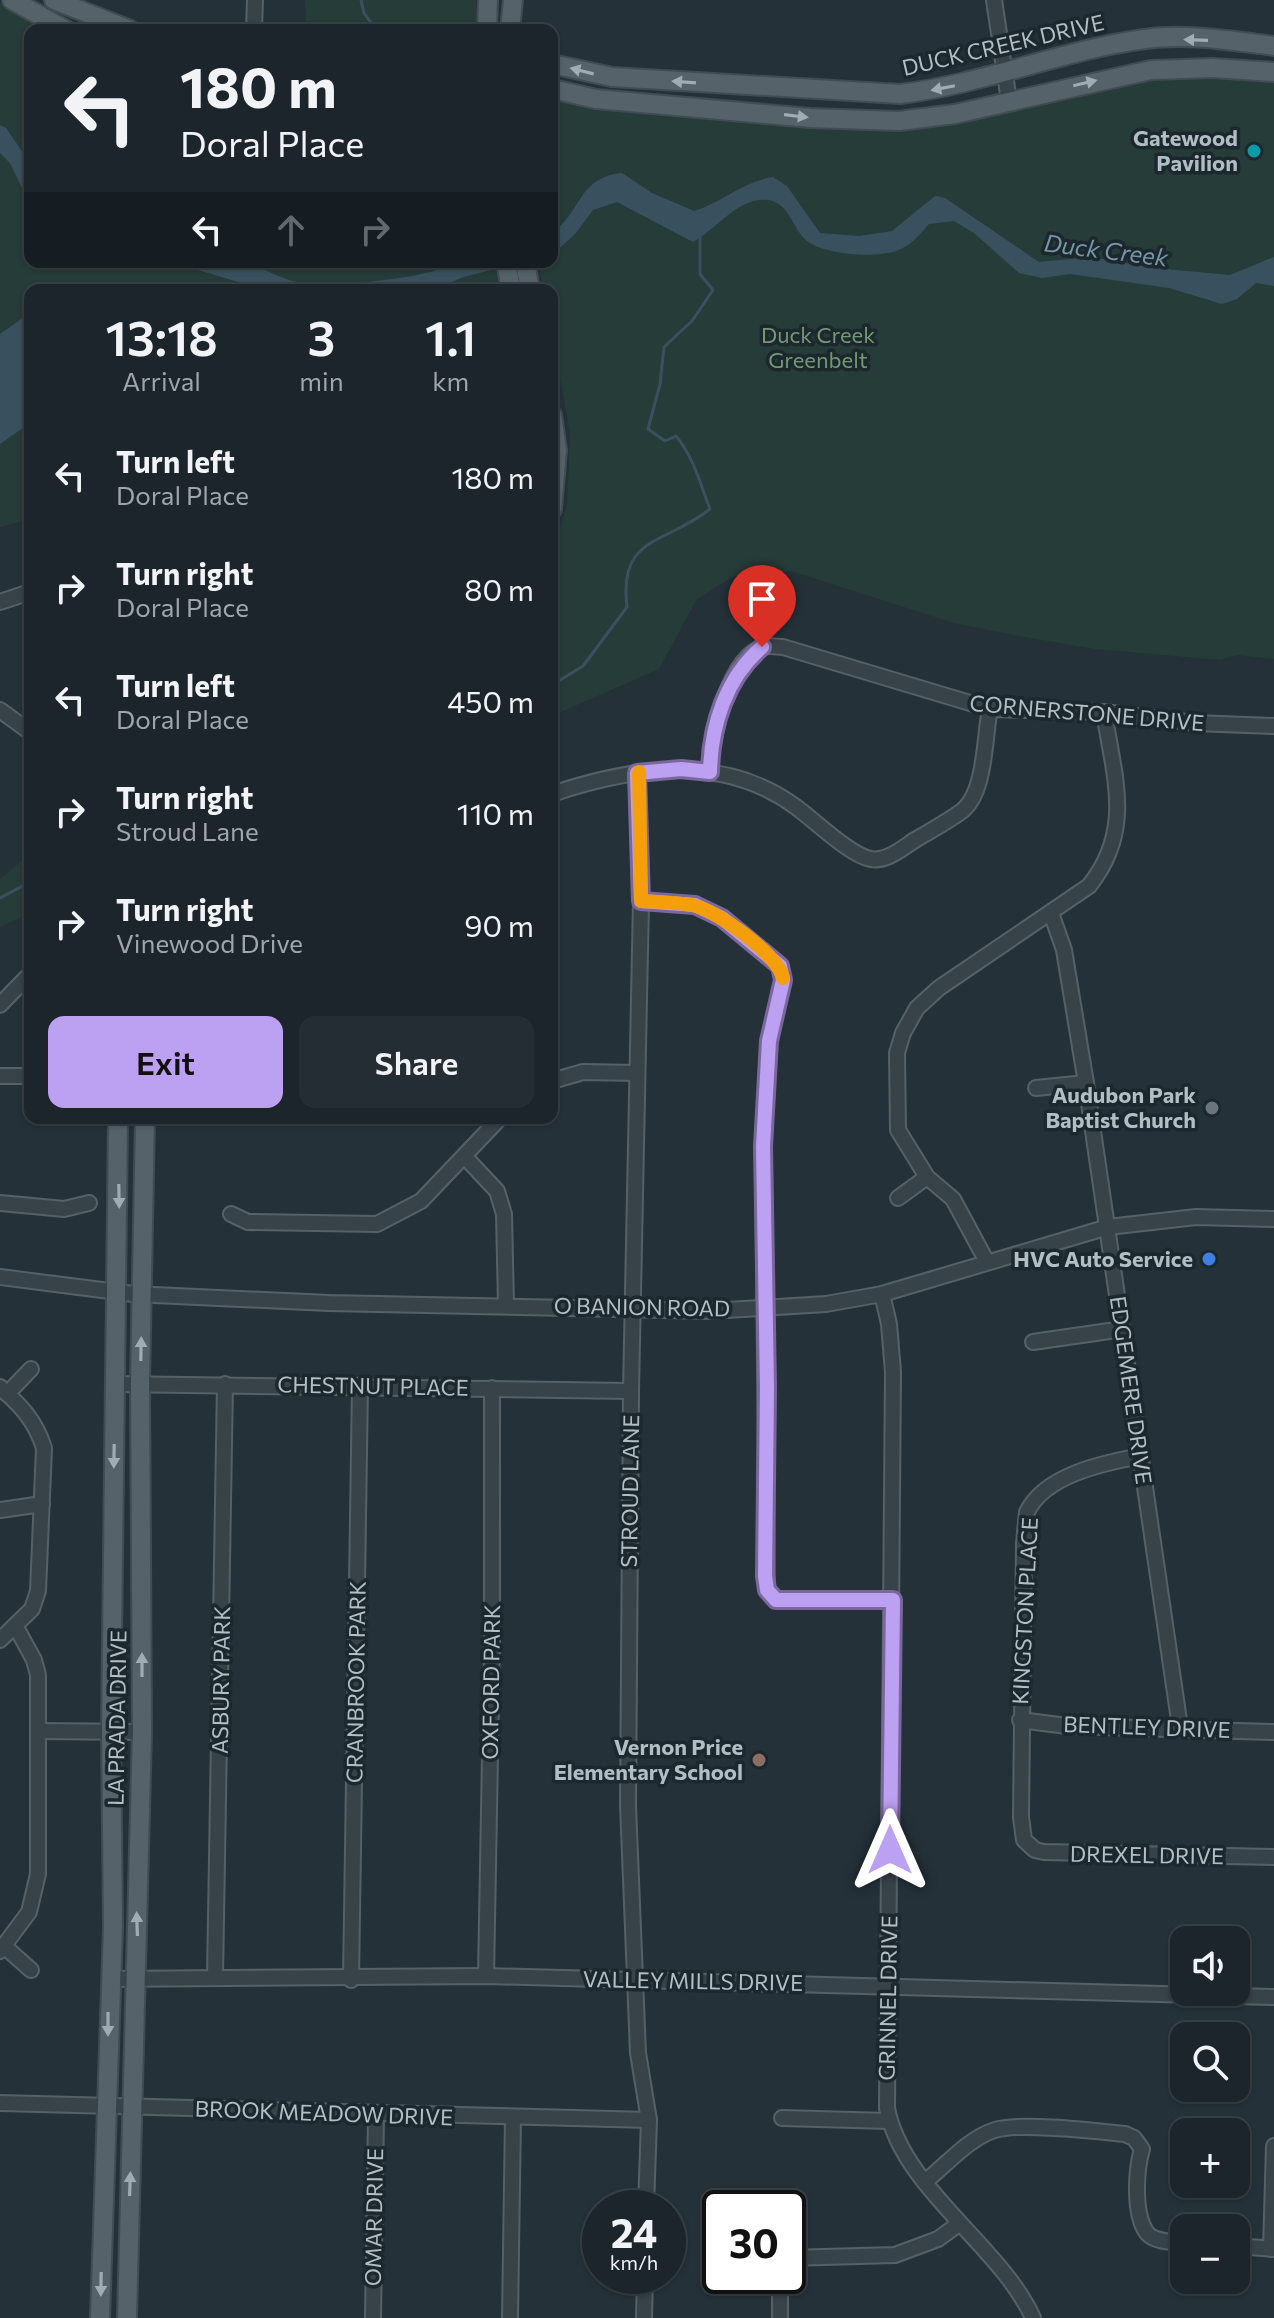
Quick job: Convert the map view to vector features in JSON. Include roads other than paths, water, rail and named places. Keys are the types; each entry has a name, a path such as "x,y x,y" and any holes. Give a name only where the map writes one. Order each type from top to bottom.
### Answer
{"main road":[{"path":"12,0 55,24"},
{"path":"54,0 115,24"},
{"path":"487,24 488,0"},
{"path":"511,24 513,0"},
{"name":"DUCK CREEK DRIVE","path":"558,65 612,77 853,94 900,94 939,90 1092,49 1149,38 1274,46"},
{"path":"558,90 596,99 810,118 899,121 955,114 1151,70 1182,67 1274,72"},
{"name":"LA PRADA DRIVE","path":"100,2318 111,1979 118,1124"},
{"name":"LA PRADA DRIVE","path":"127,2318 142,1732 140,1383 145,1124"},
{"path":"102,2234 129,2233"}],"street":[{"path":"254,24 255,0"},
{"path":"994,0 1009,101"},
{"path":"0,602 24,594"},
{"name":"CORNERSTONE DRIVE","path":"710,772 713,732 724,701 745,661 762,647 783,647 990,709 1104,712 1195,723 1274,726"},
{"path":"558,792 607,775 681,769 710,772 767,788 854,850 870,859 885,858 964,810 975,795 990,709"},
{"path":"0,710 24,728"},
{"path":"987,1262 953,1199 927,1177 898,1130 897,1053 903,1033 917,1008 939,988 1089,886 1103,868 1115,843 1116,797 1104,712"},
{"name":"STROUD LANE","path":"637,773 641,901 631,1391 628,1805 638,2053 649,2120 647,2190"},
{"path":"641,901 695,905 722,918 780,966 783,980 769,1041 763,1146 767,1590 776,1600 893,1600"},
{"name":"EDGEMERE DRIVE","path":"1051,913 1064,950 1086,1083 1180,1727"},
{"path":"0,1005 24,980"},
{"path":"558,1079 583,1072 637,1073"},
{"path":"0,1076 24,1076"},
{"path":"1036,1088 1086,1083"},
{"path":"231,1214 248,1222 377,1224 421,1201 495,1124"},
{"path":"465,1157 497,1191 504,1214 506,1305"},
{"path":"898,1198 927,1177"},
{"path":"0,1203 64,1209 89,1203"},
{"name":"O BANION ROAD","path":"0,1277 142,1294 329,1303 711,1311 826,1304 882,1294 1108,1227 1196,1217 1274,1219"},
{"name":"GRINNEL DRIVE","path":"882,1294 889,1324 893,1372 891,1985 886,2073 889,2121 902,2149 1013,2286 1033,2318"},
{"path":"1033,1342 1123,1329"},
{"path":"0,1640 32,1609 38,1591 44,1448 38,1429 25,1409 4,1390 31,1369"},
{"name":"CHESTNUT PLACE","path":"115,1384 631,1391"},
{"name":"ASBURY PARK","path":"215,1977 225,1384"},
{"name":"CRANBROOK PARK","path":"351,1980 360,1385"},
{"name":"OXFORD PARK","path":"486,1976 492,1388"},
{"name":"KINGSTON PLACE","path":"1024,1840 1020,1720 1027,1512 1034,1499 1050,1485 1115,1461 1141,1456"},
{"path":"0,1510 42,1504"},
{"path":"16,1627 30,1650 38,1675 38,1874 29,1912 3,1949 31,1970"},
{"name":"BENTLEY DRIVE","path":"1020,1720 1067,1726 1274,1732"},
{"path":"39,1731 142,1732"},
{"name":"DREXEL DRIVE","path":"1024,1840 1035,1850 1044,1852 1274,1857"},
{"name":"VALLEY MILLS DRIVE","path":"111,1979 215,1977 351,1980 486,1976 1274,1997"},
{"name":"BROOK MEADOW DRIVE","path":"0,2103 105,2104 376,2116 649,2120"},
{"name":"OMAR DRIVE","path":"373,2318 376,2116"},
{"path":"510,2318 513,2117"},
{"path":"782,2118 889,2121"},
{"path":"926,2181 972,2141 997,2129 1019,2127 1125,2134 1134,2138 1142,2149 1138,2202 1145,2230 1155,2239 1170,2241"},
{"path":"1250,2247 1273,2249 1274,2146"},
{"path":"806,2257 895,2255 938,2239 960,2223"},
{"path":"644,2318 645,2294"},
{"path":"780,2294 780,2318"}],"water":[{"path":"0,125 6,128 24,154 24,192 10,163 0,153"},
{"path":"622,173 652,193 694,211 752,183 773,177 787,186 820,233 859,236 892,231 935,196 945,198 1039,262 1092,257 1154,268 1230,275 1274,257 1274,286 1256,283 1237,299 1222,304 1169,288 1070,274 1042,278 1019,273 974,233 954,221 929,224 910,243 896,251 840,253 810,243 782,206 768,200 747,203 693,242 617,202 593,210 576,233 558,250 558,228 588,188 607,176"},
{"path":"191,268 260,268 295,282 317,284 245,284"},
{"path":"443,268 499,268 447,284 317,284 359,283"},
{"path":"24,317 24,427 0,444 0,334"}],"waterway":[{"path":"361,0 364,13 372,24"},
{"path":"558,681 583,666 627,607 626,584 630,566 637,554 648,544 710,509 692,462 676,436 665,441 648,429 660,384 664,347 692,321 713,290 700,274 700,234"},
{"path":"0,898 24,885"}],"place":[{"name":"Gatewood Pavilion","path":"1254,151"},
{"name":"Audubon Park Baptist Church","path":"1212,1108"},
{"name":"HVC Auto Service","path":"1209,1259"},
{"name":"Vernon Price Elementary School","path":"759,1760"}],"water label":[{"name":"Duck Creek","path":"1106,251"}],"park label":[{"name":"Duck Creek Greenbelt","path":"818,348"}]}
